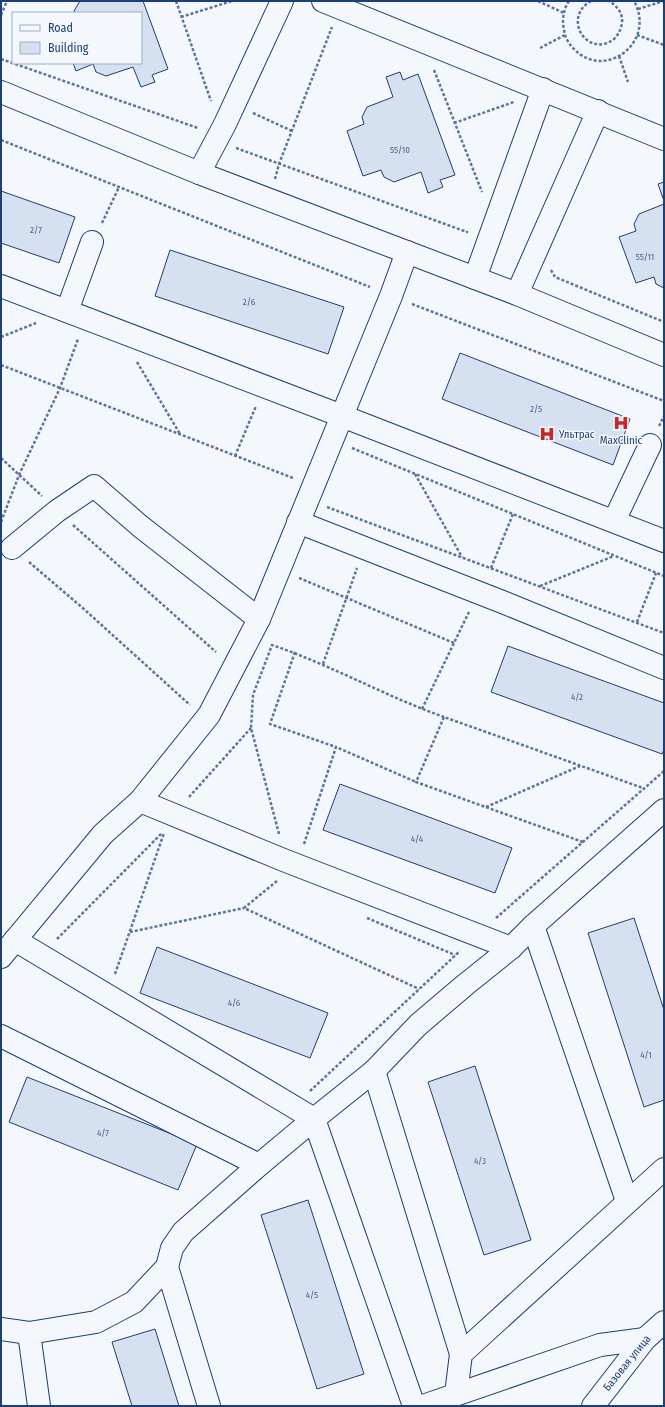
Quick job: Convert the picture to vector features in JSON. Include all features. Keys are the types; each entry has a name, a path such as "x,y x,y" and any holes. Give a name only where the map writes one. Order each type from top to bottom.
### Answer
{"street":[{"path":"199,173 224,124 282,1"},
{"path":"323,1 664,138"},
{"path":"475,278 543,89"},
{"path":"1,92 199,173 517,294 664,355"},
{"path":"517,294 598,111"},
{"path":"67,310 92,242"},
{"path":"1,958 103,834 140,801 209,715 259,619 391,296 407,252"},
{"path":"1,286 67,310 664,541"},
{"path":"614,521 650,445"},
{"path":"12,548 57,511 94,486 140,526 259,619"},
{"path":"298,522 506,603 664,668"},
{"path":"140,801 174,814 289,864 511,948"},
{"path":"1,1329 29,1334 96,1322 134,1302 167,1267 172,1248 183,1232 259,1165 374,1071 418,1025 511,948 533,926 664,810"},
{"path":"533,926 627,1201"},
{"path":"15,940 314,1119 414,1406"},
{"path":"1,1036 259,1165"},
{"path":"374,1071 461,1354 456,1394"},
{"path":"461,1354 627,1201 664,1169"},
{"path":"167,1267 209,1406"},
{"name":"Базовая улица","path":"593,1406 645,1339 664,1322"},
{"path":"29,1334 39,1406"},
{"path":"423,1406 600,1345 645,1339"}],"path":[{"path":"1,15 7,1"},
{"path":"176,1 212,104"},
{"path":"182,17 232,1"},
{"path":"538,1 564,13"},
{"path":"569,1 564,13 563,24 565,35 577,52 587,58 598,60 608,60 619,56 628,50 635,41 640,20 638,9 634,1"},
{"path":"591,1 583,7 578,14 577,23 580,32 585,39 593,43 602,44 610,42 622,29 620,12 615,4 608,1"},
{"path":"638,9 664,2"},
{"path":"279,164 332,27"},
{"path":"540,48 565,35"},
{"path":"637,35 664,45"},
{"path":"619,56 628,82"},
{"path":"1,59 12,63"},
{"path":"15,64 198,128"},
{"path":"432,64 484,196"},
{"path":"250,112 292,130"},
{"path":"1,140 391,296 664,401"},
{"path":"232,146 467,232 470,226"},
{"path":"92,242 119,187"},
{"path":"555,277 664,322"},
{"path":"31,319 38,322"},
{"path":"1,522 19,475 60,388 78,337"},
{"path":"142,360 134,358 180,434"},
{"path":"1,365 293,478"},
{"path":"235,456 257,403"},
{"path":"332,440 664,576"},
{"path":"1,458 57,511 217,652"},
{"path":"415,473 462,557"},
{"path":"307,500 664,632"},
{"path":"491,568 513,514"},
{"path":"12,548 85,610 189,704 209,715"},
{"path":"540,586 614,556"},
{"path":"323,664 358,564"},
{"path":"296,585 301,571"},
{"path":"636,622 656,573"},
{"path":"298,577 454,643"},
{"path":"422,709 470,609"},
{"path":"289,864 251,728 253,695 272,645 295,652 422,709 644,788"},
{"path":"295,652 270,724 336,746 416,782 583,842"},
{"path":"416,782 444,717"},
{"path":"174,814 251,728"},
{"path":"130,932 244,908 289,864 336,746"},
{"path":"486,807 580,766"},
{"path":"41,955 165,831 107,995"},
{"path":"244,908 419,989"}],"building":[{"path":"80,1 143,1 168,69 152,75 155,82 141,87 133,67 106,76 96,72 93,64 142,64 142,12 74,11"},
{"path":"73,64 93,64 76,71"},
{"path":"400,72 403,80 418,74 455,175 440,180 443,187 428,193 421,172 394,182 384,177 381,170 363,176 347,131 364,124 362,117 367,107 393,97 386,77"},
{"path":"664,182 664,201 658,184"},
{"path":"1,191 75,217 59,263 1,243"},
{"path":"664,204 664,288 656,284 654,277 636,283 619,237 636,231 634,224 639,214"},
{"path":"170,250 344,307 328,354 155,296"},
{"path":"460,353 630,419 613,465 442,399"},
{"path":"508,646 664,703 664,750 662,754 491,692"},
{"path":"340,784 512,848 495,893 323,830"},
{"path":"634,918 664,1010 664,1100 644,1107 588,933"},
{"path":"157,947 328,1013 310,1058 140,993"},
{"path":"475,1066 531,1240 484,1255 428,1082"},
{"path":"27,1077 197,1144 178,1190 9,1122"},
{"path":"308,1200 364,1374 317,1389 261,1215"},
{"path":"155,1329 179,1406 132,1406 112,1342"}],"place":[{"name":"MaxClinic","path":"621,423"},
{"name":"Ультрас","path":"547,434"}]}
